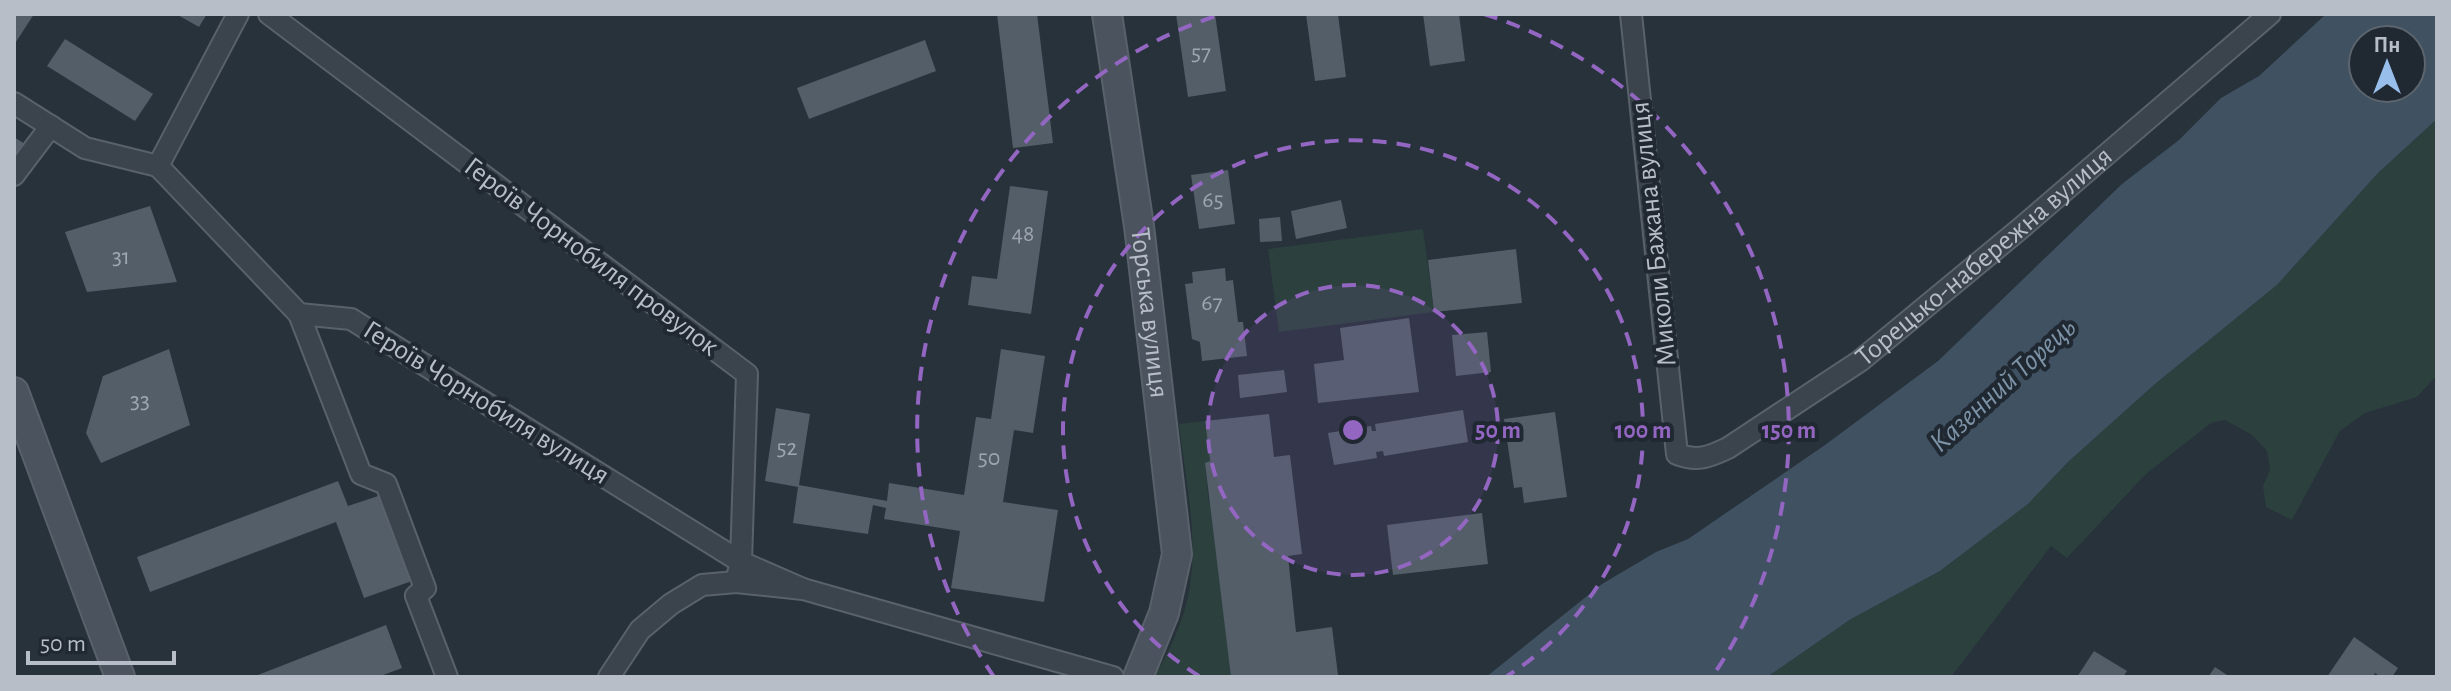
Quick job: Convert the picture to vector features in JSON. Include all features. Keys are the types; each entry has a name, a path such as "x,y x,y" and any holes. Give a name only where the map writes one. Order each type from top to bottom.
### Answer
{"main road":[{"name":"Торська вулиця","path":"1107,14 1139,226 1177,554 1164,613 1138,677"},
{"path":"14,392 120,677"}],"street":[{"path":"158,166 238,14"},
{"name":"Героїв Чорнобиля провулок","path":"269,14 747,374 739,572"},
{"name":"Миколи Бажана вулиця","path":"1631,14 1677,454"},
{"name":"Торецько-набережна вулиця","path":"1677,454 1691,460 1728,448 1860,361 2021,228 2270,14"},
{"path":"14,103 85,148 158,166 299,314 361,474 386,484 425,588 416,596 447,677"},
{"path":"14,175 51,126"},
{"name":"Героїв Чорнобиля вулиця","path":"299,314 351,319 739,572"},
{"path":"609,677 640,630 671,604 702,585 739,572 1113,677"}],"green space":[{"path":"2437,119 2437,375 2417,397 2365,413 2340,431 2292,520 2266,507 2263,486 2270,470 2267,451 2252,435 2225,420 2211,423 2146,474 2067,558 2051,546 1951,677 1767,677 1851,619 1940,571 2028,504 2068,462 2155,384 2277,285 2378,173"},
{"path":"1423,229 1434,312 1279,332 1268,249"},
{"path":"1205,421 1210,461 1205,463 1209,503 1212,507 1231,677 1155,677 1181,621 1192,565 1190,504 1179,424"}],"water":[{"name":"Казенний Торець","path":"2326,14 2437,14 2437,119 2378,173 2277,285 2155,384 2068,462 2028,504 1940,571 1851,619 1767,677 1486,677 1602,584 1656,552 1688,539 1825,445 1938,361 2122,184 2179,140 2221,98 2259,76"}],"building":[{"path":"14,14 34,14 14,45"},
{"path":"176,14 207,14 199,27"},
{"path":"997,14 1037,14 1053,143 1013,148"},
{"path":"1176,14 1215,14 1226,91 1188,97"},
{"path":"1306,14 1338,14 1346,77 1315,81"},
{"path":"1423,14 1459,14 1465,61 1430,66"},
{"path":"65,39 153,94 135,121 47,66"},
{"path":"925,40 936,71 809,119 797,88"},
{"path":"14,137 25,144 14,159"},
{"path":"1228,170 1235,224 1199,229 1191,175"},
{"path":"1010,186 1048,191 1031,314 968,305 972,276 997,279"},
{"path":"1341,200 1347,228 1296,239 1291,211"},
{"path":"150,206 177,282 87,292 65,232"},
{"path":"1280,217 1282,241 1260,242 1259,219"},
{"path":"1516,249 1522,303 1434,312 1428,260"},
{"path":"1225,268 1226,281 1233,280 1238,322 1243,322 1247,356 1202,361 1200,342 1192,339 1185,284 1193,283 1192,272"},
{"path":"1409,318 1419,392 1318,403 1314,364 1344,360 1340,328"},
{"path":"1487,332 1491,372 1456,376 1452,335"},
{"path":"169,349 190,425 101,463 86,433 103,376"},
{"path":"1001,349 1045,356 1033,433 1014,430 1003,502 1058,510 1044,602 951,588 960,531 884,519 886,508 873,505 868,534 793,523 798,487 765,481 776,408 810,414 799,485 887,501 889,483 964,495 976,417 991,419"},
{"path":"1284,370 1287,392 1240,398 1238,375"},
{"path":"1463,410 1468,442 1384,456 1383,451 1376,452 1377,458 1334,465 1328,433 1371,426 1372,431 1376,431 1375,424"},
{"path":"1555,412 1567,497 1524,503 1522,487 1514,488 1504,419"},
{"path":"1269,414 1274,457 1290,455 1302,554 1288,556 1296,632 1332,627 1338,675 1231,677 1205,463 1210,461 1205,421"},
{"path":"338,481 348,506 381,495 412,581 364,598 336,522 150,592 137,557"},
{"path":"1482,513 1488,564 1393,575 1387,525"},
{"path":"386,625 402,668 378,677 253,677"},
{"path":"2354,637 2398,668 2392,677 2381,677 2375,673 2373,677 2327,677"},
{"path":"2094,651 2127,671 2123,677 2077,677"},
{"path":"2215,667 2227,675 2208,677"}]}
